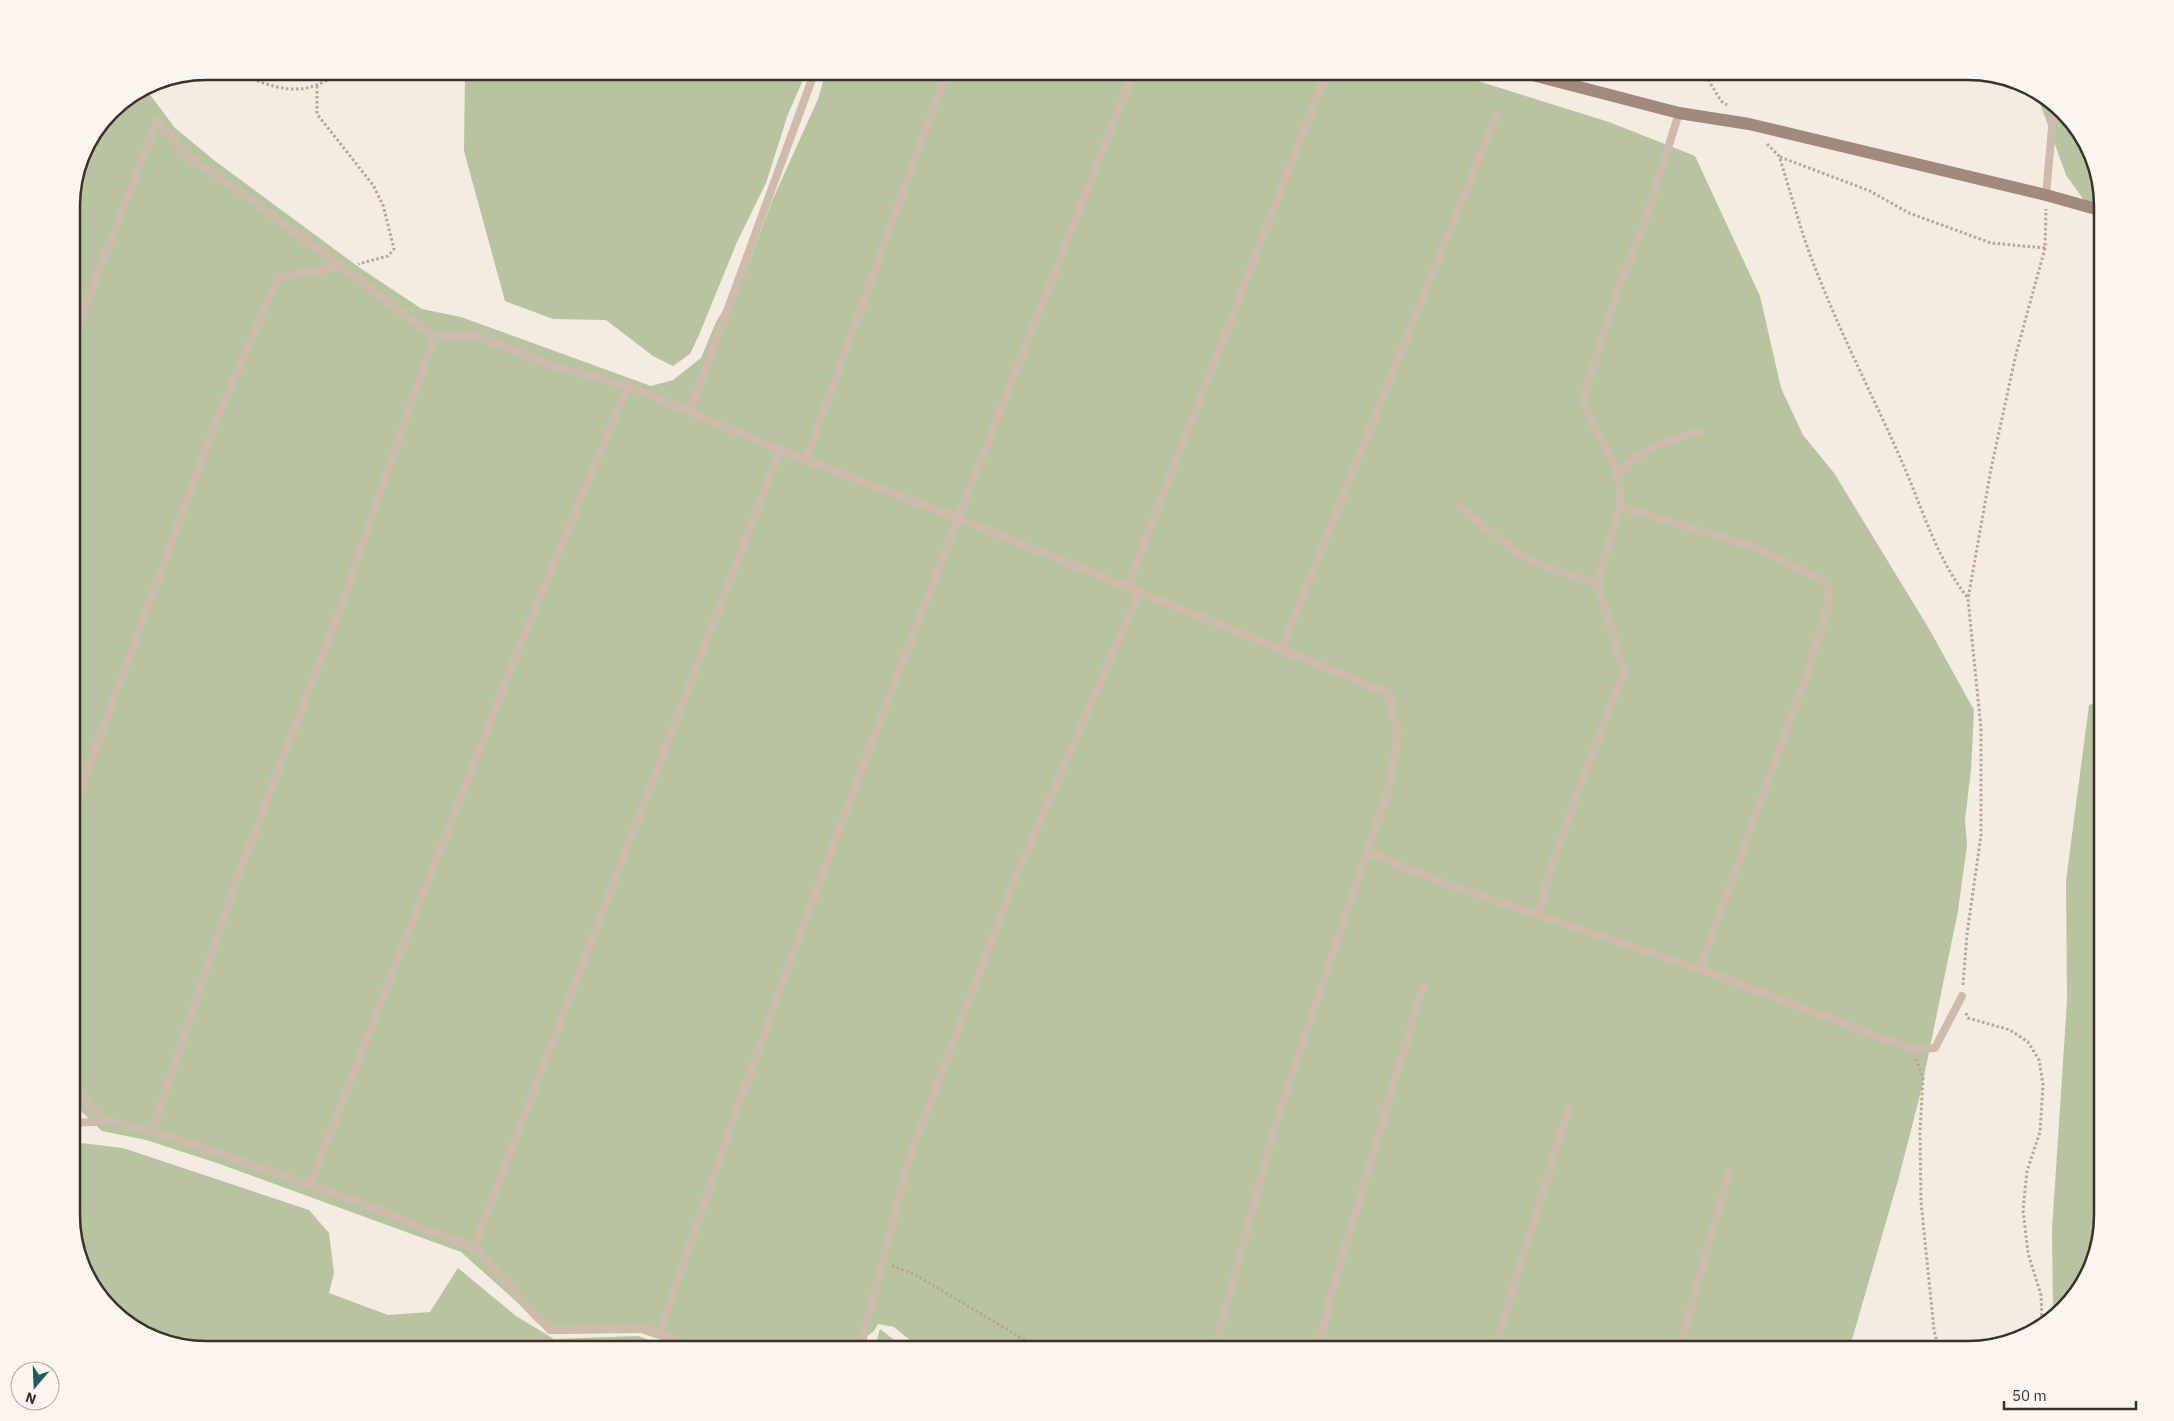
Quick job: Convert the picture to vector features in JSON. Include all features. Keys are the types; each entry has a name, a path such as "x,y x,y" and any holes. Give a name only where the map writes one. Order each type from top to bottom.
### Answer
{"street":[{"path":"1553,80 1679,112 1749,124 2046,195 2094,208"}],"lane":[{"path":"690,412 812,80"},
{"path":"806,460 944,80"},
{"path":"660,1334 707,1192 832,844 1130,80"},
{"path":"1127,588 1325,80"},
{"path":"1539,915 1547,881 1574,803 1624,671 1597,584 1620,507 1618,475 1612,458 1588,418 1583,400 1617,292 1643,228 1679,112"},
{"path":"1281,650 1497,114"},
{"path":"2046,195 2054,114"},
{"path":"2054,120 2057,117"},
{"path":"80,320 157,121 189,157 341,266 434,338 477,336 559,368 628,386 780,450 958,518 1388,693 1398,735 1389,788 1279,1113 1216,1341"},
{"path":"80,792 218,416 278,278 341,266"},
{"path":"152,1132 234,886 342,604 434,338"},
{"path":"310,1185 522,643 628,386"},
{"path":"1618,475 1647,449 1662,442 1698,432"},
{"path":"474,1247 780,450"},
{"path":"1459,506 1516,553 1540,565 1597,584"},
{"path":"1620,507 1753,546 1827,582 1829,603 1805,679 1700,969"},
{"path":"862,1341 908,1162 1015,879 1139,593"},
{"path":"1366,852 1447,884 1700,969 1912,1049 1935,1048 1962,996"},
{"path":"1320,1341 1335,1282 1423,986"},
{"path":"80,1094 104,1122"},
{"path":"1497,1341 1569,1108"},
{"path":"80,1123 112,1121 152,1132 368,1205 431,1232 474,1247 550,1330 644,1328 679,1341"},
{"path":"1682,1341 1729,1173"}],"path":[{"path":"255,80 290,90 316,86 326,80"},
{"path":"1709,80 1722,101 1728,106"},
{"path":"316,86 317,114 373,185 383,204 394,249 388,256 341,266"},
{"path":"1749,124 1779,156 1817,274 1933,534 1957,585 1968,599"},
{"path":"1779,156 1870,191 1909,213 1991,243 2045,248"},
{"path":"2042,1317 2041,1295 2028,1253 2023,1210 2027,1171 2040,1132 2043,1085 2039,1060 2028,1042 2010,1030 1968,1018 1962,996 1967,934 1981,835 1980,729 1968,599 2016,354 2045,248 2046,195"},
{"path":"1912,1049 1923,1078 1920,1132 1921,1202 1937,1341"},
{"path":"882,1262 914,1274 1027,1341"}],"green space":[{"path":"465,80 803,80 788,114 766,183 737,242 699,335 690,354 673,366 653,356 606,320 553,319 505,301 464,151"},
{"path":"823,80 1475,80 1609,122 1695,156 1760,296 1781,388 1803,435 1834,473 1928,627 1974,710 1971,770 1965,820 1967,845 1958,911 1921,1091 1899,1177 1852,1341 911,1341 894,1327 878,1324 874,1331 861,1341 665,1341 641,1333 552,1334 537,1323 518,1303 461,1252 217,1163 146,1140 102,1131 82,1112 80,1109 80,198 84,173 93,150 106,129 123,111 149,94 175,128 215,161 360,268 422,309 461,317 651,386 673,380 701,358 716,322 744,276 772,201 818,99"},
{"path":"2040,102 2063,123 2081,150 2092,181 2094,214 2066,175"},
{"path":"2094,703 2094,1215 2092,1240 2081,1271 2073,1285 2053,1308 2052,1230 2067,1001 2066,881 2089,705"},
{"path":"80,1143 123,1148 309,1210 329,1233 334,1273 329,1293 388,1315 430,1312 458,1268 516,1316 554,1339 638,1336 652,1341 206,1341 173,1337 150,1328 123,1310 111,1298 97,1278 82,1240 80,1223"},
{"path":"880,1329 895,1341 877,1341"}]}
